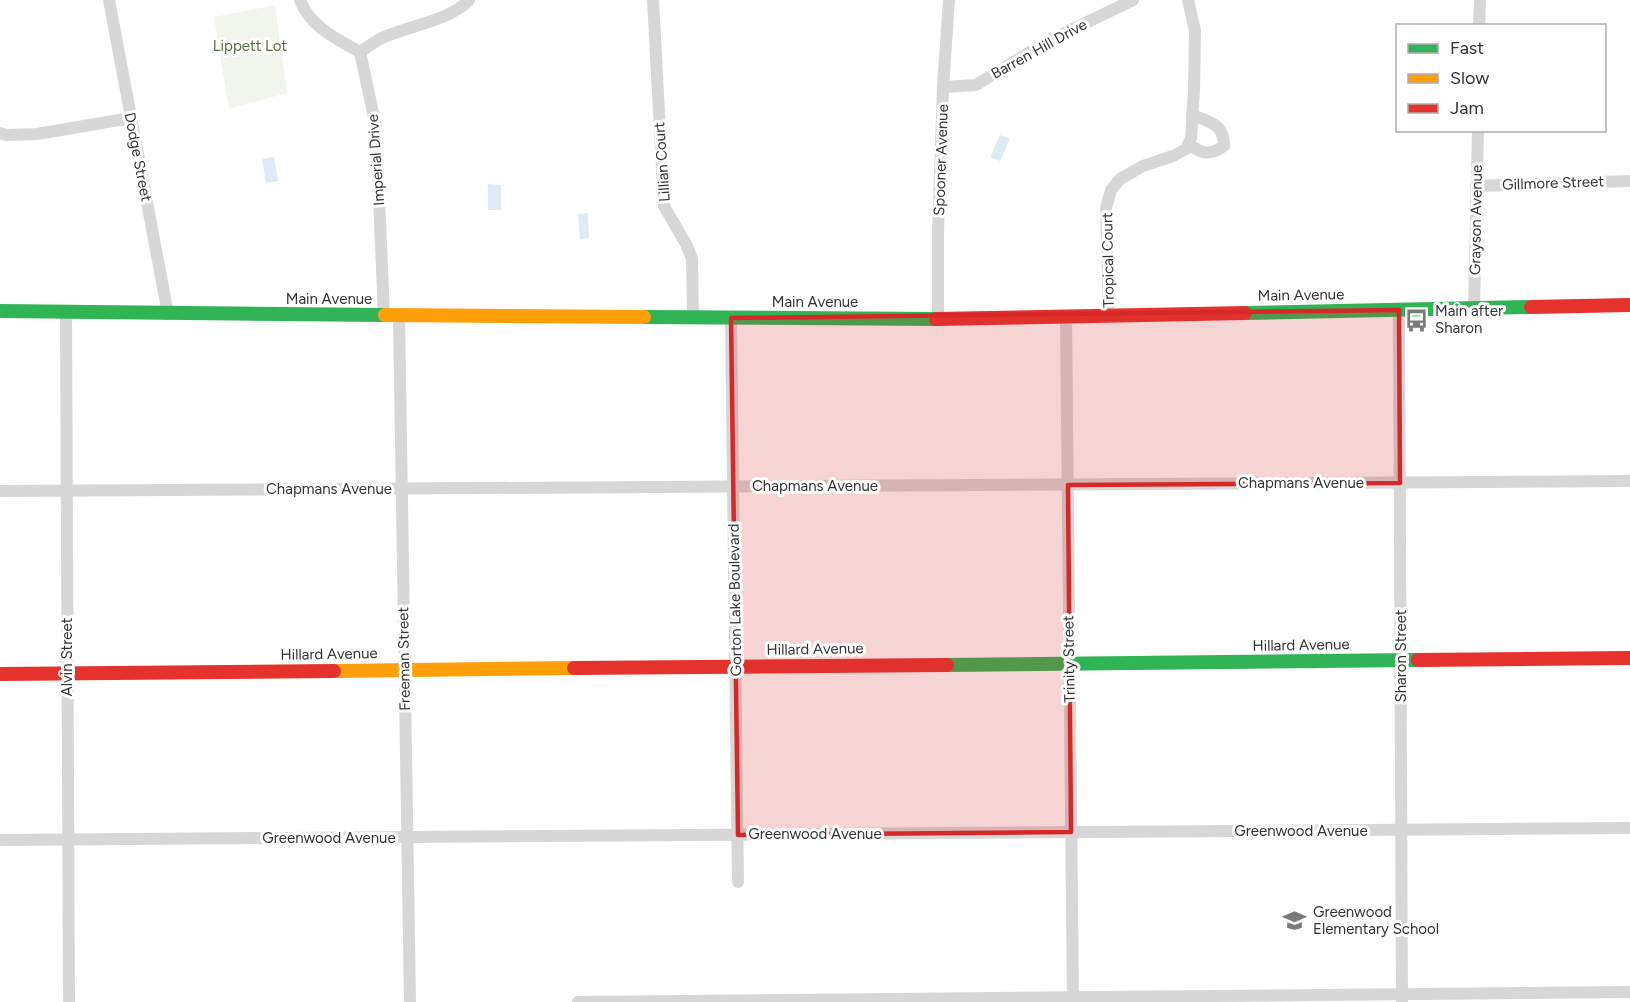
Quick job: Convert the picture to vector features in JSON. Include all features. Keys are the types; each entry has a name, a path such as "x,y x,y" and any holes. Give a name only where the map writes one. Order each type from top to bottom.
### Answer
{"main road":[{"name":"Main Avenue","path":"0,311 938,319 1630,305"},
{"name":"Hillard Avenue","path":"0,674 1630,658"}],"street":[{"name":"Dodge Street","path":"109,0 168,314"},
{"path":"300,0 305,12 327,34 360,52 384,37 421,25 462,7 469,0"},
{"name":"Lillian Court","path":"654,0 664,206 692,259 693,317"},
{"name":"Spooner Avenue","path":"938,319 943,87 949,0"},
{"name":"Barren Hill Drive","path":"943,87 976,85 1046,42 1133,0"},
{"path":"1188,0 1195,31 1194,90 1192,115 1191,138 1188,144 1199,152 1214,153 1224,146 1224,137 1217,125 1192,115"},
{"path":"1479,24 1480,0"},
{"name":"Imperial Drive","path":"360,52 376,127 384,316"},
{"path":"0,133 7,135 37,134 131,118"},
{"name":"Grayson Avenue","path":"1474,309 1478,132"},
{"name":"Tropical Court","path":"1109,316 1106,208 1111,190 1120,179 1143,166 1173,156 1186,149 1188,144"},
{"name":"Gillmore Street","path":"1476,186 1630,181"},
{"name":"Sharon Street","path":"1399,310 1402,998"},
{"name":"Alvin Street","path":"66,312 69,1002"},
{"name":"Freeman Street","path":"399,316 410,1002"},
{"name":"Trinity Street","path":"1066,317 1073,1000"},
{"name":"Gorton Lake Boulevard","path":"731,318 738,882"},
{"name":"Chapmans Avenue","path":"0,491 1630,481"},
{"name":"Greenwood Avenue","path":"0,840 1630,828"},
{"path":"578,1002 1402,998 1630,992"}],"highlighted area":[{"path":"1399,310 1400,483 1068,485 1071,832 738,835 731,318"}],"green space":[{"name":"Lippett Lot","path":"275,5 287,93 229,109 214,17"}],"shaded area":[{"path":"1000,135 1010,139 1000,161 990,157"},
{"path":"274,157 278,181 266,183 262,159"},
{"path":"488,184 501,185 501,210 488,210"},
{"path":"588,213 589,238 580,239 578,214"}],"traffic: fast":[{"path":"1245,313 1531,307"},
{"path":"0,311 385,315"},
{"path":"644,317 936,319"},
{"path":"947,665 1418,660"}],"traffic: slow":[{"path":"385,315 644,317"},
{"path":"334,671 574,668"}],"traffic: jam":[{"path":"1531,307 1630,305"},
{"path":"936,319 1245,313"},
{"path":"1418,660 1630,658"},
{"path":"574,668 947,665"},
{"path":"0,674 334,671"}],"place":[{"name":"Main after Sharon","path":"1417,320"},
{"name":"Greenwood Elementary School","path":"1295,921"}]}
